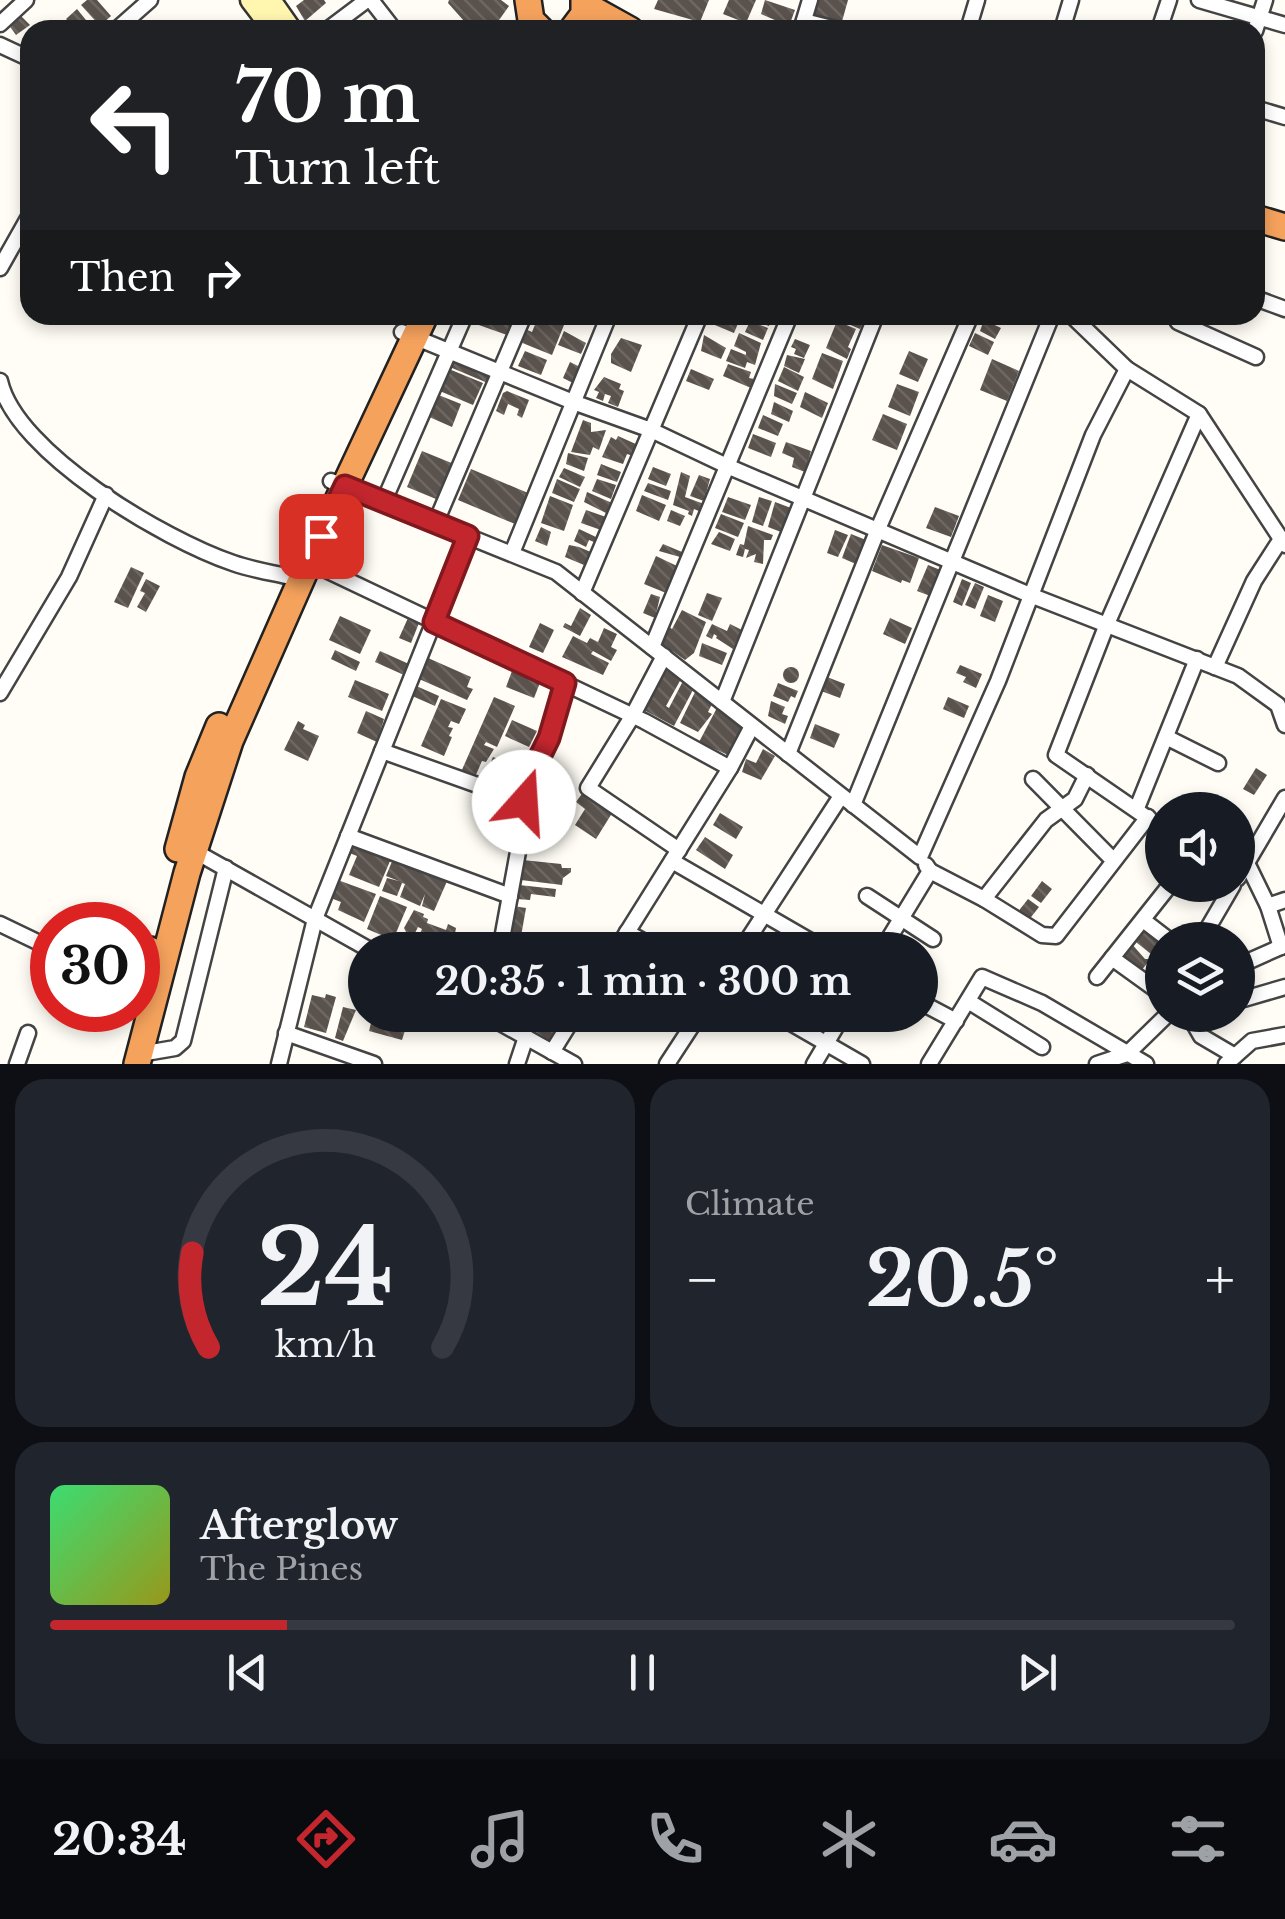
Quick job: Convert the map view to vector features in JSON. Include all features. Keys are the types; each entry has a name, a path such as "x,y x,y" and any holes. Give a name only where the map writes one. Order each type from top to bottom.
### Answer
{"highway":[{"path":"584,2 614,20"},
{"path":"187,847 198,777 286,576 338,483 413,325"},
{"path":"160,933 187,847 309,562 338,483"},
{"path":"132,1061 136,1032"}],"street":[{"path":"0,24 26,0"},
{"path":"127,20 150,0"},
{"path":"251,0 266,20"},
{"path":"341,20 369,0 386,20"},
{"path":"1199,0 1247,20"},
{"path":"0,268 20,232"},
{"path":"413,325 450,351 499,372 651,430 1030,594 1238,676 1278,705 1283,715"},
{"path":"384,501 461,325"},
{"path":"436,522 520,325"},
{"path":"512,553 606,325"},
{"path":"582,593 696,325"},
{"path":"786,325 727,466 633,715 588,788 675,856 793,932"},
{"path":"722,702 872,325"},
{"path":"788,754 878,529 967,325"},
{"path":"753,932 847,801 954,561 1048,325"},
{"path":"1082,325 1128,369 1199,414 1283,542 1254,581 1215,667"},
{"path":"1185,325 1256,356"},
{"path":"1203,333 1205,325"},
{"path":"920,857 998,681 1094,435 1128,369"},
{"path":"0,381 2,403 47,453 142,522 233,563 286,576"},
{"path":"1143,813 1056,754 1107,624 1199,414"},
{"path":"338,483 556,572 920,857 930,870 1042,935 1056,936 1143,813 1166,737 1197,660"},
{"path":"0,693 69,577 106,494"},
{"path":"278,1064 315,918 468,536"},
{"path":"309,562 633,715 730,768"},
{"path":"503,932 526,785 549,738 565,683"},
{"path":"627,932 752,726"},
{"path":"1166,737 1218,763"},
{"path":"382,751 524,802"},
{"path":"984,899 1046,820 1075,799 1087,775"},
{"path":"1033,780 1113,860"},
{"path":"1255,853 1278,826 1285,798"},
{"path":"348,836 510,896"},
{"path":"187,847 348,937"},
{"path":"132,1061 175,1048 183,1040 226,868"},
{"path":"893,932 930,870"},
{"path":"1255,881 1283,946 1255,958"},
{"path":"867,896 922,932"},
{"path":"1268,906 1285,900"},
{"path":"1097,978 1156,902"},
{"path":"1211,922 1222,902"},
{"path":"0,924 30,938"},
{"path":"1112,958 1145,982"},
{"path":"928,1064 982,977 1042,1003 1146,1064"},
{"path":"1255,997 1285,987"},
{"path":"968,1001 1042,1047"},
{"path":"938,1012 956,1021"},
{"path":"516,1032 574,1064"},
{"path":"552,1052 564,1032"},
{"path":"667,1064 687,1032"},
{"path":"808,1032 862,1064"},
{"path":"814,1064 833,1032"},
{"path":"1199,1032 1230,1060 1252,1041 1285,1036"},
{"path":"286,1033 374,1064"},
{"path":"17,1064 28,1034"},
{"path":"1097,1064 1127,1054 1147,1034"},
{"path":"517,1064 526,1038"}],"building":[{"path":"97,0 111,16 95,20 81,5"},
{"path":"304,0 326,3 306,20 296,6"},
{"path":"501,0 509,6 499,20 463,20 448,3"},
{"path":"658,0 709,0 701,20 654,9"},
{"path":"729,0 756,0 747,20 723,14"},
{"path":"765,0 795,10 791,20 775,20 761,14"},
{"path":"818,0 848,0 842,20 813,17"},
{"path":"77,9 86,20 67,20"},
{"path":"17,12 25,20 20,20 20,32 16,35 6,21"},
{"path":"479,325 512,325 507,335"},
{"path":"535,325 564,325 552,355 520,342 525,329 532,332"},
{"path":"715,325 737,325 734,333"},
{"path":"748,325 768,328 763,340 745,332"},
{"path":"835,325 856,329 847,359 826,348"},
{"path":"982,325 1001,328 995,339 980,331"},
{"path":"564,331 586,343 581,354 558,345"},
{"path":"739,333 761,343 755,365 747,362 745,368 726,361 731,349 746,355 734,346"},
{"path":"975,333 994,342 988,355 969,346"},
{"path":"704,335 726,348 721,359 701,351"},
{"path":"621,338 642,345 631,372 611,363 611,354"},
{"path":"795,339 810,345 804,358 794,354 796,349 791,347"},
{"path":"525,351 547,360 541,375 518,366"},
{"path":"909,351 928,359 918,382 899,374"},
{"path":"822,353 843,361 833,389 812,379"},
{"path":"787,355 805,359 799,373 784,366"},
{"path":"448,358 493,376 490,384 445,365"},
{"path":"992,359 1019,371 1007,401 980,390"},
{"path":"570,362 580,367 573,383 563,378"},
{"path":"728,364 751,372 751,388 723,376"},
{"path":"444,367 483,383 473,405 435,389"},
{"path":"784,367 804,377 798,391 778,381"},
{"path":"691,369 714,379 709,390 686,381"},
{"path":"604,377 621,384 619,389 624,391 618,407 608,403 611,396 605,394 603,401 596,398 599,392 594,390"},
{"path":"775,384 797,393 792,404 774,396"},
{"path":"897,384 919,392 910,416 888,407"},
{"path":"507,391 529,400 522,418 517,415 519,409 508,404 504,415 496,411"},
{"path":"805,392 828,403 822,418 800,407"},
{"path":"436,394 461,404 452,427 427,416"},
{"path":"774,402 793,411 789,422 771,414"},
{"path":"883,414 907,424 897,450 872,440"},
{"path":"763,415 783,424 778,436 758,428"},
{"path":"583,420 591,423 591,432 606,430 599,450 593,447 590,455 571,452"},
{"path":"753,434 776,443 771,457 748,448"},
{"path":"618,436 638,445 633,456 627,454 623,464 602,457 611,437 616,440"},
{"path":"786,442 811,451 805,472 792,467 794,458 782,453"},
{"path":"422,451 454,464 436,499 407,487"},
{"path":"568,453 588,458 584,471 566,464"},
{"path":"601,464 621,472 617,482 597,475"},
{"path":"653,467 671,474 666,486 648,479"},
{"path":"564,468 585,477 580,487 559,477"},
{"path":"471,469 528,493 515,524 458,500"},
{"path":"681,472 690,476 685,497 704,504 701,512 694,509 692,516 673,505"},
{"path":"699,475 710,479 704,501 690,496"},
{"path":"557,479 580,489 574,502 552,493"},
{"path":"597,479 616,485 611,499 592,491"},
{"path":"648,483 671,491 668,500 644,491"},
{"path":"587,492 612,503 608,514 584,502"},
{"path":"642,495 666,505 659,521 636,511"},
{"path":"550,496 573,505 564,531 541,523"},
{"path":"728,497 751,505 745,520 722,512"},
{"path":"759,497 772,501 763,526 752,522"},
{"path":"775,502 791,508 781,532 768,527"},
{"path":"935,507 959,516 951,537 926,528"},
{"path":"586,510 606,517 601,530 581,523"},
{"path":"671,510 685,516 680,526 667,521"},
{"path":"721,514 744,523 738,537 715,528"},
{"path":"748,526 773,535 771,540 764,540 763,564 754,562 756,554 746,558 749,550 745,549 743,557 736,555 740,544 744,545"},
{"path":"541,527 551,532 547,546 535,541"},
{"path":"579,529 596,537 594,542 589,540 586,547 574,541"},
{"path":"835,530 848,535 838,557 827,553"},
{"path":"719,532 735,539 730,551 711,544"},
{"path":"851,534 866,540 856,564 842,558"},
{"path":"663,544 682,552 680,557 659,551"},
{"path":"569,545 593,553 584,565 565,557"},
{"path":"882,545 919,558 910,583 872,571"},
{"path":"656,556 677,566 666,593 644,584"},
{"path":"928,565 943,571 933,597 917,591"},
{"path":"131,567 144,573 128,608 114,602"},
{"path":"146,579 160,586 146,612 137,607 145,593 140,591"},
{"path":"962,579 971,583 962,606 953,602"},
{"path":"975,583 984,587 975,609 965,605"},
{"path":"707,593 722,598 712,621 698,615"},
{"path":"651,594 660,597 655,618 643,613"},
{"path":"988,595 1003,601 995,622 980,616"},
{"path":"580,608 591,615 580,636 563,627 565,623 571,626"},
{"path":"682,610 706,622 694,653 685,660 661,643 668,626 672,629"},
{"path":"340,616 371,630 360,654 329,640"},
{"path":"408,618 419,623 411,643 399,638"},
{"path":"890,618 912,628 905,644 883,634"},
{"path":"540,623 554,630 543,653 529,647"},
{"path":"712,624 727,631 730,624 742,630 733,649 714,634 712,639 706,636"},
{"path":"604,628 617,634 611,647 617,650 611,661 593,651 591,654 609,663 603,675 562,657 573,636 587,643 590,638 598,642"},
{"path":"702,643 727,653 722,665 699,656"},
{"path":"335,650 360,662 356,671 331,659"},
{"path":"380,651 409,664 404,675 375,662"},
{"path":"428,658 471,677 467,687 473,689 467,700 419,679"},
{"path":"515,663 543,675 534,698 506,687"},
{"path":"960,665 982,674 976,688 956,673"},
{"path":"791,667 799,675 791,683 783,675"},
{"path":"662,668 681,679 666,706 669,708 683,681 694,688 674,726 640,708"},
{"path":"827,677 845,684 840,698 821,691"},
{"path":"355,680 389,694 382,711 348,697"},
{"path":"778,683 798,691 795,698 791,696 788,702 773,696"},
{"path":"414,685 439,696 435,706 410,695"},
{"path":"697,688 714,700 708,712 712,714 698,732 680,723"},
{"path":"494,697 515,706 497,747 486,742 484,745 494,749 486,762 482,761 475,777 461,772"},
{"path":"948,697 969,706 964,718 943,709"},
{"path":"441,699 466,709 459,724 451,721 448,727 453,728 449,736 452,737 444,756 421,746"},
{"path":"771,701 785,707 785,724 768,716"},
{"path":"719,704 744,724 728,755 699,742"},
{"path":"366,711 384,719 377,742 357,733"},
{"path":"512,720 537,731 529,747 505,736"},
{"path":"298,721 305,725 303,729 319,736 308,761 284,750"},
{"path":"815,724 840,734 834,748 810,738"},
{"path":"763,749 775,756 761,780 742,772 746,759 756,763"},
{"path":"493,757 527,771 515,797 482,782"},
{"path":"1256,768 1267,775 1255,793 1243,789"},
{"path":"584,791 614,810 596,839 575,825 585,809 576,802"},
{"path":"720,813 743,827 736,839 713,825"},
{"path":"705,837 733,855 725,869 696,850"},
{"path":"352,839 393,854 379,887 349,875 357,856 347,852"},
{"path":"393,859 448,879 434,911 422,906 425,894 420,906 400,897 405,884 402,883 397,896 382,891 387,878 399,881 386,876"},
{"path":"523,860 561,864 562,868 571,868 571,872 563,878 562,885 521,880"},
{"path":"335,879 376,894 364,922 338,910 341,902 328,897"},
{"path":"1042,881 1052,889 1041,903 1031,896"},
{"path":"519,885 556,889 555,897 531,894 530,900 517,899"},
{"path":"380,896 407,907 396,932 367,929"},
{"path":"1028,899 1039,907 1028,921 1017,913"},
{"path":"513,906 526,908 522,932 508,932"},
{"path":"414,910 424,914 427,923 446,930 448,924 456,928 455,932 421,932 418,927 416,932 406,932 404,928"},
{"path":"1141,928 1145,931 1145,949 1132,939"},
{"path":"1130,942 1145,959 1145,966 1139,973 1119,956"},
{"path":"326,994 336,997 326,1033 304,1027 312,995 325,998"},
{"path":"343,1007 348,1008 348,1029 343,1041 335,1038"},
{"path":"373,1032 404,1032 402,1040"},
{"path":"536,1032 560,1032 554,1043"}],"route":[{"path":"321,536 345,486 468,536 434,622 565,683 549,738 526,785 524,802"}]}
